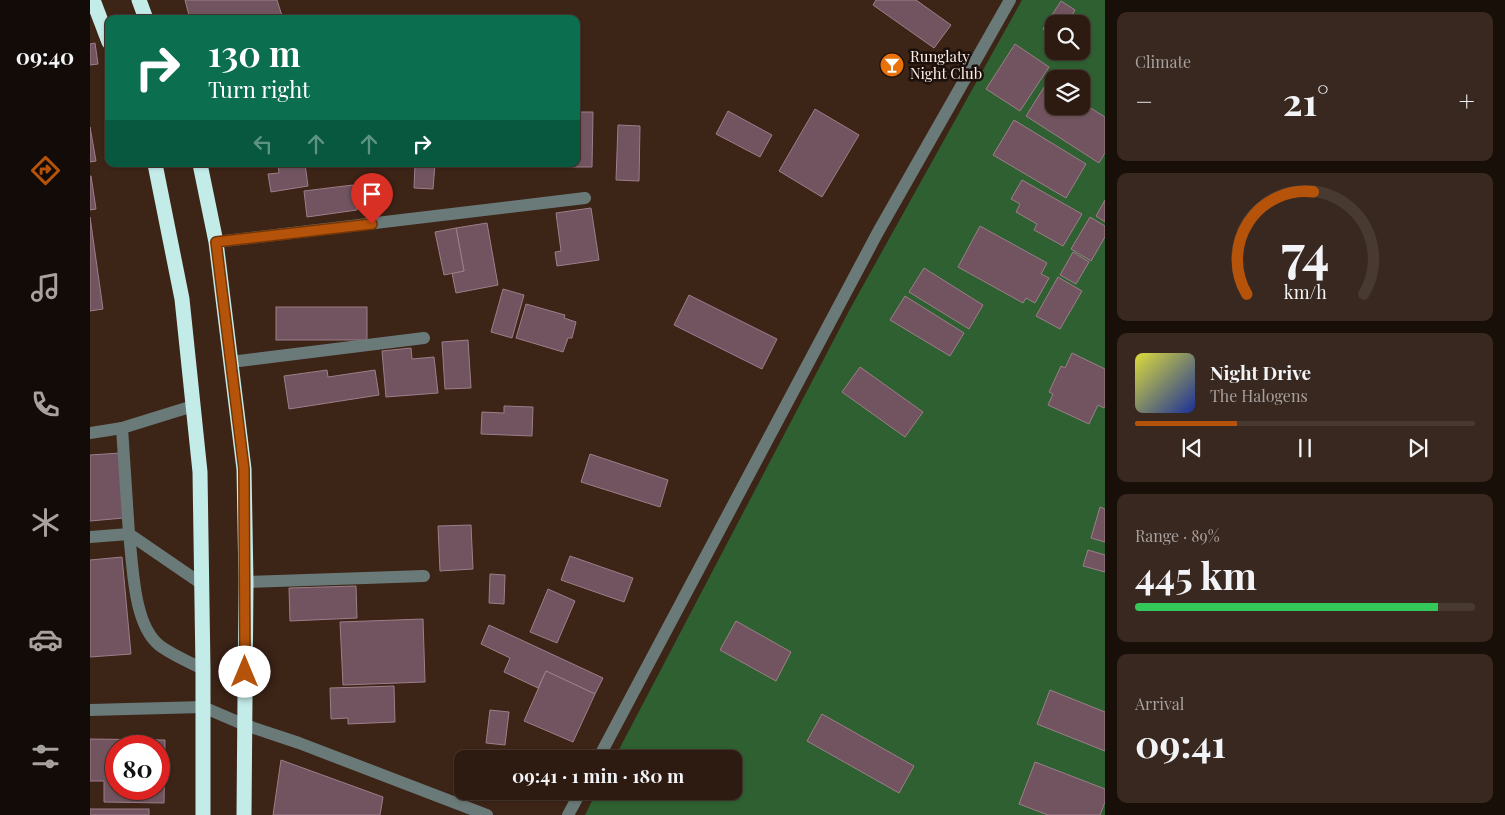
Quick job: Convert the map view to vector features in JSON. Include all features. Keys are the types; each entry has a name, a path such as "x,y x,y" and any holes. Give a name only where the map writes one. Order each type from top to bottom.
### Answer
{"highway":[{"path":"93,0 105,32"},
{"path":"139,0 145,15"},
{"path":"156,167 182,299 200,472 203,815"},
{"path":"201,167 216,242 244,469 246,582 244,815"}],"street":[{"path":"603,750 878,232 1010,0"},
{"path":"216,242 585,198"},
{"path":"231,362 424,338"},
{"path":"90,432 122,428 193,406"},
{"path":"122,428 129,534 138,608 147,628 158,644 203,669"},
{"path":"90,537 129,534 202,584"},
{"path":"246,582 424,576"},
{"path":"90,710 203,707 245,726 299,743 487,815"},
{"path":"568,815 576,800"}],"green space":[{"path":"1022,0 1105,0 1105,815 585,815 592,800 742,800 742,750 619,750 850,309"}],"building":[{"path":"185,0 277,0 282,15 189,15"},
{"path":"876,0 916,0 951,25 934,48 873,5"},
{"path":"1061,1 1075,10 1072,15 1052,15"},
{"path":"95,43 98,64 90,65 90,44"},
{"path":"1015,44 1049,67 1045,70 1045,73 1020,111 986,89"},
{"path":"1045,86 1045,115 1090,115 1090,108 1105,117 1105,153 1099,163 1026,116"},
{"path":"815,109 859,135 822,197 779,171"},
{"path":"728,111 772,135 760,157 716,134"},
{"path":"580,112 593,112 592,167 580,167"},
{"path":"1014,120 1086,164 1066,198 993,155"},
{"path":"618,125 640,126 639,181 616,180"},
{"path":"90,127 96,161 90,162"},
{"path":"278,167 305,167 308,186 271,192 268,174 279,173"},
{"path":"415,167 435,167 433,189 414,188"},
{"path":"90,176 96,209 90,210"},
{"path":"1022,180 1082,214 1063,246 1034,230 1037,224 1016,212 1020,204 1011,199"},
{"path":"353,185 357,210 307,217 304,191"},
{"path":"1105,200 1105,222 1096,216"},
{"path":"591,208 599,260 557,266 555,252 561,251 556,213"},
{"path":"90,217 103,309 90,311"},
{"path":"1090,217 1105,226 1105,237 1091,261 1071,249"},
{"path":"487,223 498,285 456,293 452,273 464,271 456,228"},
{"path":"980,226 1047,263 1041,274 1049,278 1035,303 1026,298 1023,303 958,267"},
{"path":"456,228 464,271 444,275 435,232"},
{"path":"1073,252 1089,262 1076,284 1060,275"},
{"path":"924,268 983,305 969,329 909,292"},
{"path":"1058,277 1082,291 1060,329 1036,316"},
{"path":"503,289 524,295 512,338 491,332"},
{"path":"689,295 777,339 762,369 674,325"},
{"path":"905,296 964,333 950,356 890,320"},
{"path":"526,304 565,315 564,318 576,322 572,338 568,338 563,352 516,338"},
{"path":"276,307 367,307 367,340 276,340"},
{"path":"468,340 471,388 445,389 442,342"},
{"path":"411,348 412,359 434,357 438,393 386,397 382,351"},
{"path":"1072,353 1105,369 1105,406 1104,408 1098,405 1089,424 1048,405 1053,394 1049,392 1061,366 1065,368"},
{"path":"860,367 923,412 905,437 842,392"},
{"path":"327,370 328,377 375,370 379,395 289,409 284,376"},
{"path":"504,406 533,407 532,436 481,434 482,412 504,413"},
{"path":"120,453 124,518 90,521 90,455"},
{"path":"590,454 668,480 660,507 581,482"},
{"path":"1100,507 1105,509 1105,542 1091,538"},
{"path":"471,525 473,569 440,571 438,526"},
{"path":"1088,550 1105,555 1105,572 1083,566"},
{"path":"570,556 633,578 624,602 561,580"},
{"path":"122,557 131,654 90,657 90,560"},
{"path":"490,574 505,575 504,604 489,603"},
{"path":"356,586 357,618 290,621 289,588"},
{"path":"548,589 575,601 557,643 530,632"},
{"path":"423,619 425,682 343,685 340,622"},
{"path":"736,621 791,652 776,681 720,650"},
{"path":"489,625 603,678 595,694 546,671 538,688 504,672 510,658 481,644"},
{"path":"546,671 595,694 573,742 524,721"},
{"path":"394,686 395,722 348,724 348,718 331,719 330,688"},
{"path":"1050,690 1105,712 1105,751 1037,724"},
{"path":"490,710 509,712 505,745 486,743"},
{"path":"822,714 914,766 899,793 807,741"},
{"path":"90,739 105,739 105,800 164,800 164,803 104,802 104,781 90,781"},
{"path":"281,760 383,797 380,815 273,815"},
{"path":"1035,762 1105,789 1105,802 1100,815 1048,815 1019,804"},
{"path":"90,809 149,809 149,815 90,815"}],"place":[{"name":"Runglaty Night Club","path":"892,65"}],"route":[{"path":"245,672 244,469 216,242 372,224"}]}
